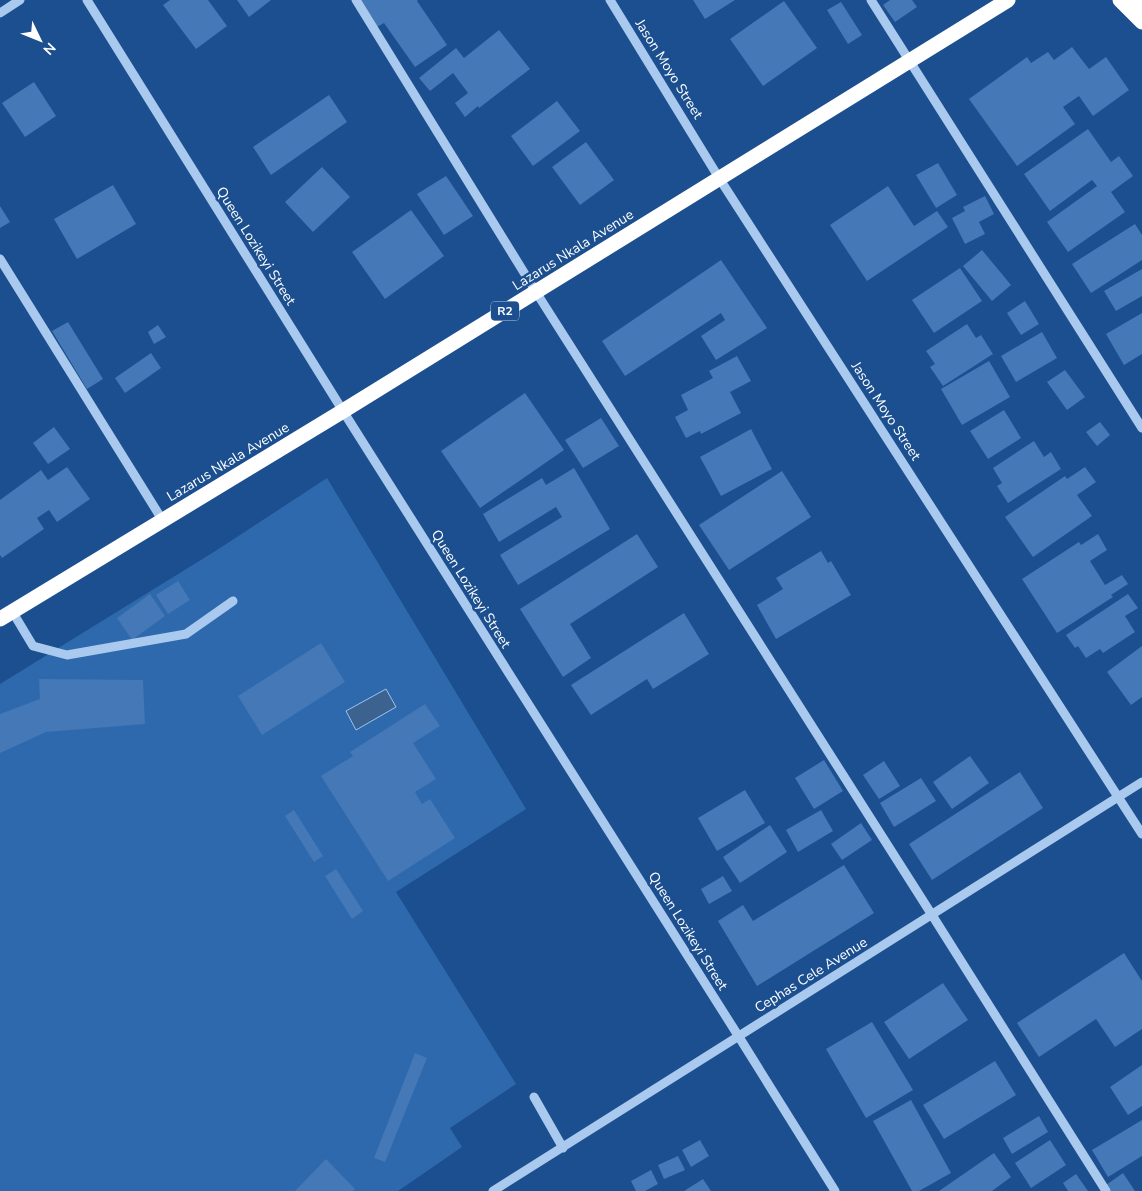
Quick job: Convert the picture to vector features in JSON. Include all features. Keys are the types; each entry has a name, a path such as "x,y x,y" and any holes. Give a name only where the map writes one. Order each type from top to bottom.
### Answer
{"highway":[{"name":"Lazarus Nkala Avenue","path":"6,615 343,411 1008,0"},
{"path":"1120,0 1142,22"},
{"path":"1137,0 1142,9"}],"street":[{"path":"0,12 20,0"},
{"name":"Queen Lozikeyi Street","path":"87,0 343,411 739,1037 834,1191"},
{"path":"356,0 536,292 1106,1191"},
{"name":"Jason Moyo Street","path":"610,0 720,178 1142,834"},
{"path":"871,0 1142,428"},
{"path":"0,259 163,521"},
{"path":"6,615 33,646 67,655 186,634 233,601"},
{"name":"Cephas Cele Avenue","path":"494,1191 1142,782"},
{"path":"534,1097 562,1148"}],"shaded area":[{"path":"327,478 526,809 396,892 516,1084 450,1128 462,1147 398,1191 0,1191 0,684 217,550"},
{"path":"386,689 396,707 356,730 346,711"}],"building":[{"path":"170,0 208,0 227,26 196,49 163,5"},
{"path":"237,0 271,0 249,17"},
{"path":"359,0 418,0 447,45 415,67 384,23 377,27"},
{"path":"693,0 735,0 705,19"},
{"path":"890,0 912,0 917,7 895,22 883,5"},
{"path":"784,1 817,48 763,86 730,39"},
{"path":"841,2 862,35 848,44 827,10"},
{"path":"499,30 530,69 465,117 455,103 468,93 453,73 430,91 419,78 456,48 464,58"},
{"path":"1072,47 1089,69 1106,57 1129,90 1093,116 1079,96 1063,107 1075,124 1017,166 969,99 1027,57 1031,63 1048,52 1054,60"},
{"path":"34,82 56,116 25,137 2,103"},
{"path":"329,95 347,122 271,175 253,147"},
{"path":"557,101 580,131 533,166 511,136"},
{"path":"1088,129 1111,162 1119,156 1133,176 1111,192 1125,212 1068,252 1047,222 1097,186 1092,180 1050,211 1024,174"},
{"path":"586,142 614,180 580,205 552,167"},
{"path":"938,163 957,195 936,208 916,175"},
{"path":"322,167 350,197 313,232 285,202"},
{"path":"446,176 473,216 444,235 417,194"},
{"path":"113,185 136,224 77,259 54,219"},
{"path":"888,186 914,226 937,211 948,227 867,281 830,225"},
{"path":"985,196 994,214 979,222 985,234 965,244 952,218 965,211 963,207"},
{"path":"0,206 10,222 0,228"},
{"path":"411,210 444,256 385,299 352,252"},
{"path":"1135,224 1142,235 1142,260 1091,293 1072,264"},
{"path":"982,250 1011,285 992,301 963,266"},
{"path":"721,260 767,328 716,360 701,336 725,320 721,313 625,376 602,341"},
{"path":"960,268 982,301 934,333 912,300"},
{"path":"1142,269 1142,296 1116,311 1104,291"},
{"path":"1025,301 1039,324 1021,335 1007,313"},
{"path":"1142,313 1142,354 1124,365 1106,334"},
{"path":"68,322 103,379 87,389 52,331"},
{"path":"967,324 976,338 981,335 993,354 943,386 930,367 935,364 926,351"},
{"path":"158,325 166,337 154,344 148,332"},
{"path":"1042,332 1057,358 1016,382 1001,356"},
{"path":"151,353 161,368 125,393 115,378"},
{"path":"737,356 751,381 730,392 741,413 701,434 700,431 686,438 675,417 688,410 681,395 713,378 709,371"},
{"path":"989,361 1010,397 962,425 941,389"},
{"path":"1065,370 1085,397 1067,410 1047,382"},
{"path":"525,393 564,450 480,508 441,451"},
{"path":"1004,410 1021,438 988,459 970,431"},
{"path":"601,418 619,446 583,468 565,440"},
{"path":"1100,422 1110,435 1097,446 1086,432"},
{"path":"54,427 70,449 48,464 33,443"},
{"path":"751,429 772,469 721,496 700,457"},
{"path":"1034,441 1044,457 1051,452 1061,469 1008,503 997,486 1002,483 993,468"},
{"path":"67,467 90,499 57,522 49,510 37,518 44,529 2,558 0,555 0,500 41,470 48,480"},
{"path":"1085,467 1096,482 1077,495 1092,516 1033,557 1005,517 1065,476 1067,479"},
{"path":"574,468 610,529 518,585 500,555 562,517 556,507 499,542 483,514 542,478 546,485"},
{"path":"782,471 811,517 729,570 699,525"},
{"path":"637,534 658,567 570,624 591,658 563,677 520,609"},
{"path":"1098,534 1107,550 1090,561 1105,585 1122,575 1128,584 1111,595 1113,597 1057,633 1022,579 1079,542 1081,545"},
{"path":"821,551 828,563 831,561 851,595 776,639 757,605 783,589 776,578"},
{"path":"178,581 190,600 168,614 156,595"},
{"path":"150,594 165,616 132,640 117,618"},
{"path":"1128,594 1138,608 1125,616 1135,632 1103,653 1100,649 1086,658 1078,646 1075,648 1066,635"},
{"path":"684,613 709,654 653,689 647,679 591,715 571,685"},
{"path":"321,643 345,682 262,735 238,696"},
{"path":"1142,646 1142,697 1131,705 1107,672"},
{"path":"39,679 143,680 145,724 46,732 0,753 0,714 40,699"},
{"path":"425,704 440,726 413,743 436,779 415,792 422,804 430,799 455,838 388,881 321,776 353,756 350,752"},
{"path":"970,756 989,783 952,809 933,782"},
{"path":"824,760 843,791 814,809 795,778"},
{"path":"884,761 900,786 879,799 863,775"},
{"path":"1020,772 1043,808 932,880 909,844"},
{"path":"921,778 936,801 894,827 880,803"},
{"path":"745,790 765,823 717,851 698,818"},
{"path":"294,810 323,856 314,862 285,816"},
{"path":"821,810 833,831 798,852 786,830"},
{"path":"861,823 872,840 842,860 831,844"},
{"path":"770,825 787,852 740,883 723,857"},
{"path":"844,865 874,913 757,986 718,921 743,905 753,921"},
{"path":"336,869 363,911 352,919 325,876"},
{"path":"723,876 732,891 709,904 701,889"},
{"path":"1124,953 1142,981 1142,1029 1115,1047 1096,1019 1039,1057 1017,1023"},
{"path":"943,983 968,1020 909,1059 884,1022"},
{"path":"872,1022 913,1090 866,1118 826,1049"},
{"path":"415,1053 427,1058 385,1162 374,1158"},
{"path":"995,1061 1016,1095 944,1139 923,1105"},
{"path":"1142,1065 1142,1106 1128,1115 1110,1087"},
{"path":"911,1100 951,1173 919,1191 912,1191 873,1121"},
{"path":"1039,1116 1048,1132 1012,1154 1003,1138"},
{"path":"1142,1120 1142,1156 1108,1177 1092,1150"},
{"path":"700,1140 709,1156 691,1167 682,1150"},
{"path":"1050,1140 1066,1165 1031,1188 1015,1163"},
{"path":"994,1153 1011,1177 992,1191 939,1191"},
{"path":"678,1156 685,1170 664,1179 658,1165"},
{"path":"326,1159 355,1189 353,1191 295,1191"},
{"path":"651,1170 658,1184 645,1191 636,1191 631,1181"},
{"path":"1123,1173 1135,1191 1109,1191 1106,1185"},
{"path":"1076,1174 1088,1191 1068,1191 1063,1183"},
{"path":"703,1179 711,1191 684,1191"}]}
